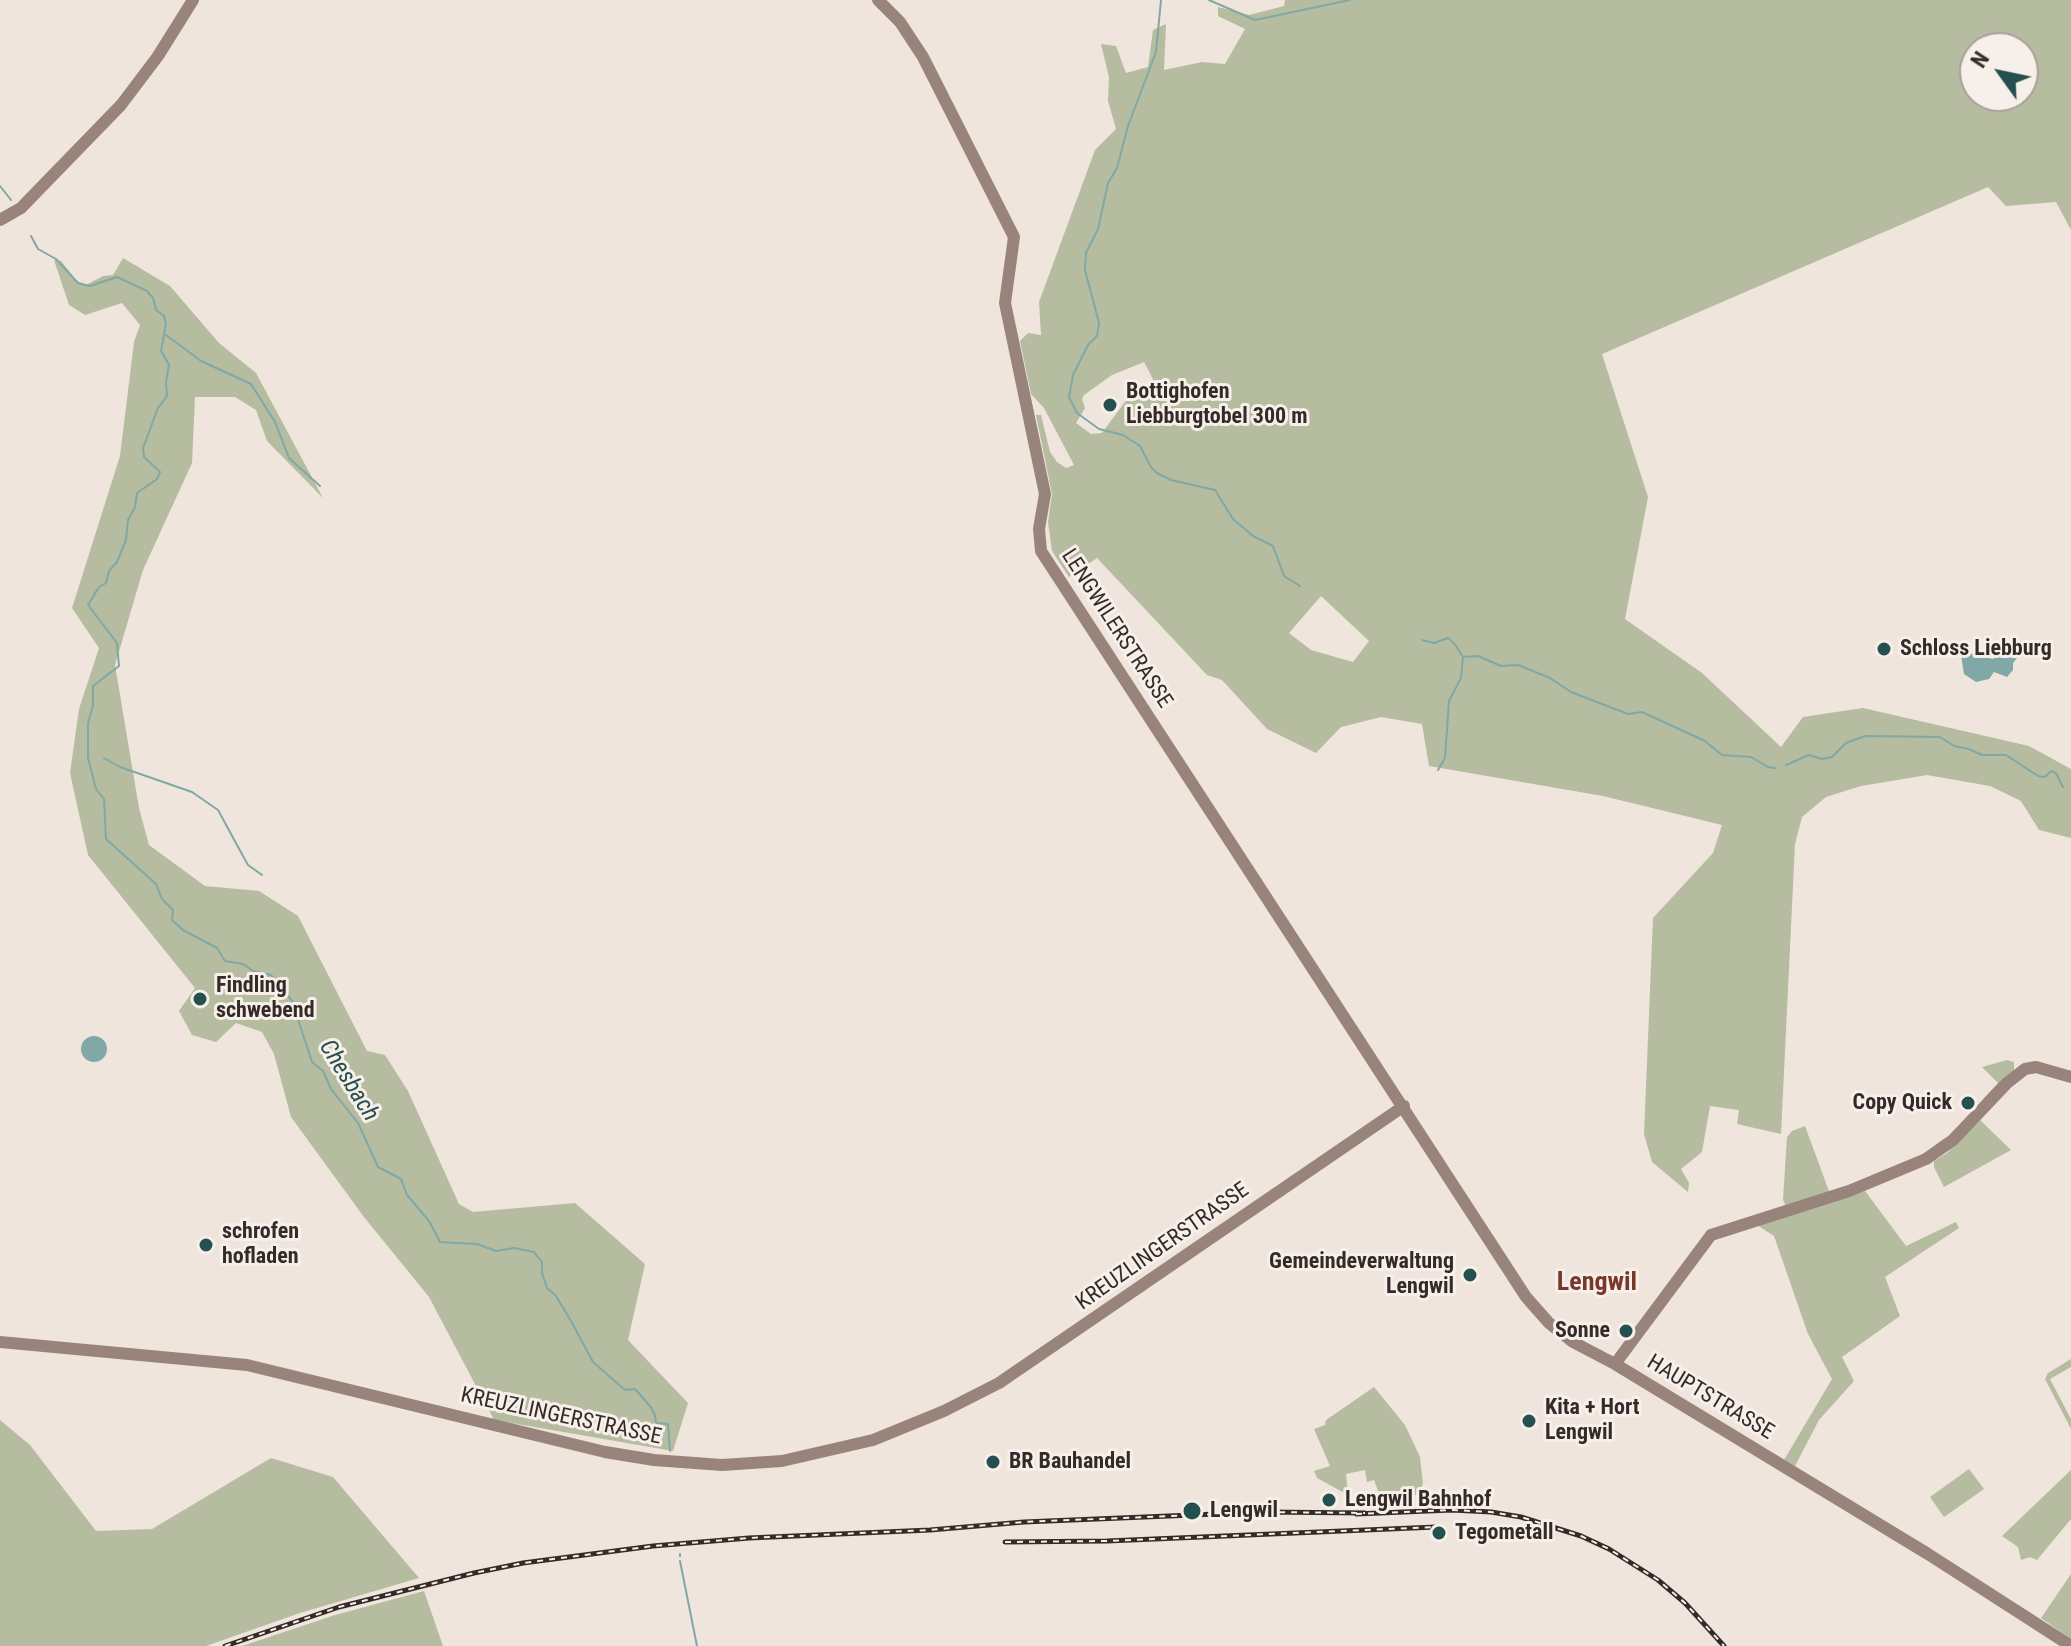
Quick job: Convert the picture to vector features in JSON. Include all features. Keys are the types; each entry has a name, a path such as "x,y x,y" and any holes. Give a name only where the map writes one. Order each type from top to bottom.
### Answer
{"street":[{"path":"0,220 21,208 121,105 158,56 193,0"},
{"name":"LENGWILERSTRASSE","path":"878,0 900,22 923,57 1014,237 1005,303 1045,494 1039,529 1041,551 1404,1106"},
{"path":"1615,1364 1711,1235 1849,1191 1926,1159 1953,1140 2007,1083 2025,1069 2045,1069 2071,1077"},
{"name":"KREUZLINGERSTRASSE","path":"0,1342 247,1365 605,1452 654,1460 722,1465 794,1459 873,1440 944,1411 999,1383 1404,1106"},
{"name":"HAUPTSTRASSE","path":"1404,1106 1532,1305 1565,1336 1999,1597 2071,1646"}],"green space":[{"path":"1285,0 2071,0 2071,230 2056,202 2006,206 1988,187 1602,354 1648,497 1625,619 1702,673 1781,747 1803,717 1863,708 2029,746 2071,769 2071,838 2039,830 2021,801 1990,786 1927,775 1861,786 1826,797 1802,817 1795,844 1781,1134 1737,1124 1739,1110 1710,1106 1702,1152 1681,1169 1689,1183 1688,1192 1652,1162 1644,1134 1653,918 1713,853 1722,825 1603,796 1429,766 1422,724 1381,717 1341,727 1316,753 1267,729 1222,680 1207,675 1097,558 1069,577 1052,551 1048,522 1052,494 1036,415 1041,415 1050,452 1057,462 1066,468 1074,465 1044,408 1031,394 1020,341 1028,333 1041,335 1039,302 1095,150 1116,129 1108,101 1109,77 1101,44 1116,46 1126,73 1148,67 1153,30 1166,24 1164,70 1202,62 1225,64 1245,29 1218,16 1218,7 1249,15 1284,6","holes":["1144,362 1153,379 1132,402 1127,399 1102,433 1091,434 1076,423 1085,408 1084,395 1112,375","1321,596 1369,641 1353,662 1311,650 1289,633"]},
{"path":"123,258 170,286 219,343 256,373 323,498 267,441 256,410 235,397 195,397 192,463 143,570 115,665 139,808 149,845 205,886 259,891 298,916 367,1051 385,1055 408,1091 459,1204 473,1212 575,1203 645,1264 628,1340 688,1403 673,1451 494,1420 429,1297 364,1217 291,1117 274,1054 262,1032 236,1023 216,1042 192,1035 179,1011 195,988 88,855 70,773 79,709 99,648 72,608 120,456 134,342 140,325 122,303 85,315 69,305 54,260 61,261 77,281 86,285 103,276 113,275"},
{"path":"2007,1060 2014,1062 2014,1071 1986,1101 1983,1099 1998,1083 1982,1067"},
{"path":"1980,1120 2011,1150 1944,1187 1934,1161 1947,1153"},
{"path":"1805,1126 1830,1194 1786,1206 1783,1200 1787,1137 1792,1131"},
{"path":"1865,1191 1906,1246 1956,1222 1959,1228 1885,1277 1900,1316 1842,1357 1854,1381 1819,1420 1795,1466 1784,1460 1832,1379 1808,1334 1774,1236 1757,1225"},
{"path":"2071,1359 2071,1367 2050,1379 2071,1419 2071,1429 2045,1379 2048,1373"},
{"path":"1374,1387 1405,1425 1420,1457 1423,1484 1416,1495 1381,1499 1374,1480 1367,1482 1365,1470 1346,1474 1348,1495 1317,1478 1314,1471 1330,1466 1314,1429 1325,1425 1326,1420"},
{"path":"0,1420 30,1445 96,1531 152,1529 271,1458 333,1477 419,1578 300,1613 206,1646 0,1646"},
{"path":"1969,1469 1984,1489 1944,1517 1930,1497"},
{"path":"2071,1470 2071,1519 2037,1560 2030,1557 2021,1560 2018,1547 2002,1536"},
{"path":"2071,1574 2071,1639 2041,1618"},
{"path":"424,1591 443,1646 242,1646 335,1615"}],"water":[{"path":"2006,649 2017,658 2007,677 1994,672 1989,679 1976,682 1964,674 1961,655 1964,652 1993,659"},
{"path":"94,1036 103,1040 107,1049 103,1058 94,1062 85,1058 81,1049 85,1040"}],"waterway":[{"path":"1161,0 1156,52 1128,126 1117,168 1108,183 1098,229 1086,253 1085,270 1099,323 1097,336 1088,345 1073,375 1069,397 1077,413 1099,429 1123,435 1140,446 1157,473 1171,480 1215,490 1233,519 1253,536 1273,546 1284,576 1300,586"},
{"path":"1209,0 1255,20 1350,0"},
{"path":"0,186 11,200"},
{"name":"Chesbach","path":"31,236 38,249 56,259 78,283 90,286 117,277 147,291 166,324 161,351 169,365 167,396 158,408 143,448 144,457 160,472 157,479 137,493 135,507 128,520 126,540 117,562 109,571 106,583 99,587 88,605 117,643 119,666 93,686 93,706 88,723 88,758 96,789 104,799 106,839 156,884 162,899 173,910 172,920 183,930 217,948 225,961 271,975 292,1001 312,1062 323,1071 331,1089 358,1123 378,1167 401,1179 407,1195 429,1221 440,1242 477,1244 496,1251 514,1248 534,1252 542,1262 547,1288 556,1296 593,1362 625,1390 635,1389 650,1406 656,1423 668,1424 670,1451"},
{"path":"166,335 201,361 251,384 275,422 289,458 320,486"},
{"path":"1422,640 1434,643 1448,638 1463,657 1478,656 1501,666 1518,665 1550,678 1571,692 1628,714 1642,712 1705,741 1722,755 1751,757 1775,768"},
{"path":"1438,770 1445,758 1449,701 1461,678 1463,657"},
{"path":"1786,765 1809,755 1822,759 1832,757 1846,743 1865,736 1940,737 1954,746 1982,755 2006,755 2038,776 2045,777 2051,771 2056,773 2063,787"},
{"path":"104,758 120,767 192,792 218,810 248,865 262,875"},
{"name":"Chesbach","path":"680,1561 697,1646"}],"railway":[{"path":"1356,1514 1452,1510 1491,1512 1521,1517 1581,1536 1609,1549 1658,1580 1685,1603 1724,1646"},
{"path":"225,1646 339,1607 474,1573 523,1563 653,1546 1024,1522 1265,1512 1365,1513"},
{"path":"1005,1542 1107,1541 1436,1527"}],"place":[{"name":"Bottighofen Liebburgtobel 300 m","path":"1110,405"},
{"name":"Schloss Liebburg","path":"1884,649"},
{"name":"Findling schwebend","path":"200,999"},
{"name":"Copy Quick","path":"1968,1103"},
{"name":"schrofen hofladen","path":"206,1245"},
{"name":"Gemeindeverwaltung Lengwil","path":"1470,1275"},
{"name":"Sonne","path":"1626,1331"},
{"name":"Kita + Hort Lengwil","path":"1529,1421"},
{"name":"BR Bauhandel","path":"993,1462"},
{"name":"Lengwil Bahnhof","path":"1329,1500"},
{"name":"Lengwil","path":"1192,1511"},
{"name":"Tegometall","path":"1439,1533"}],"district":[{"name":"Lengwil","path":"1597,1283"}]}
